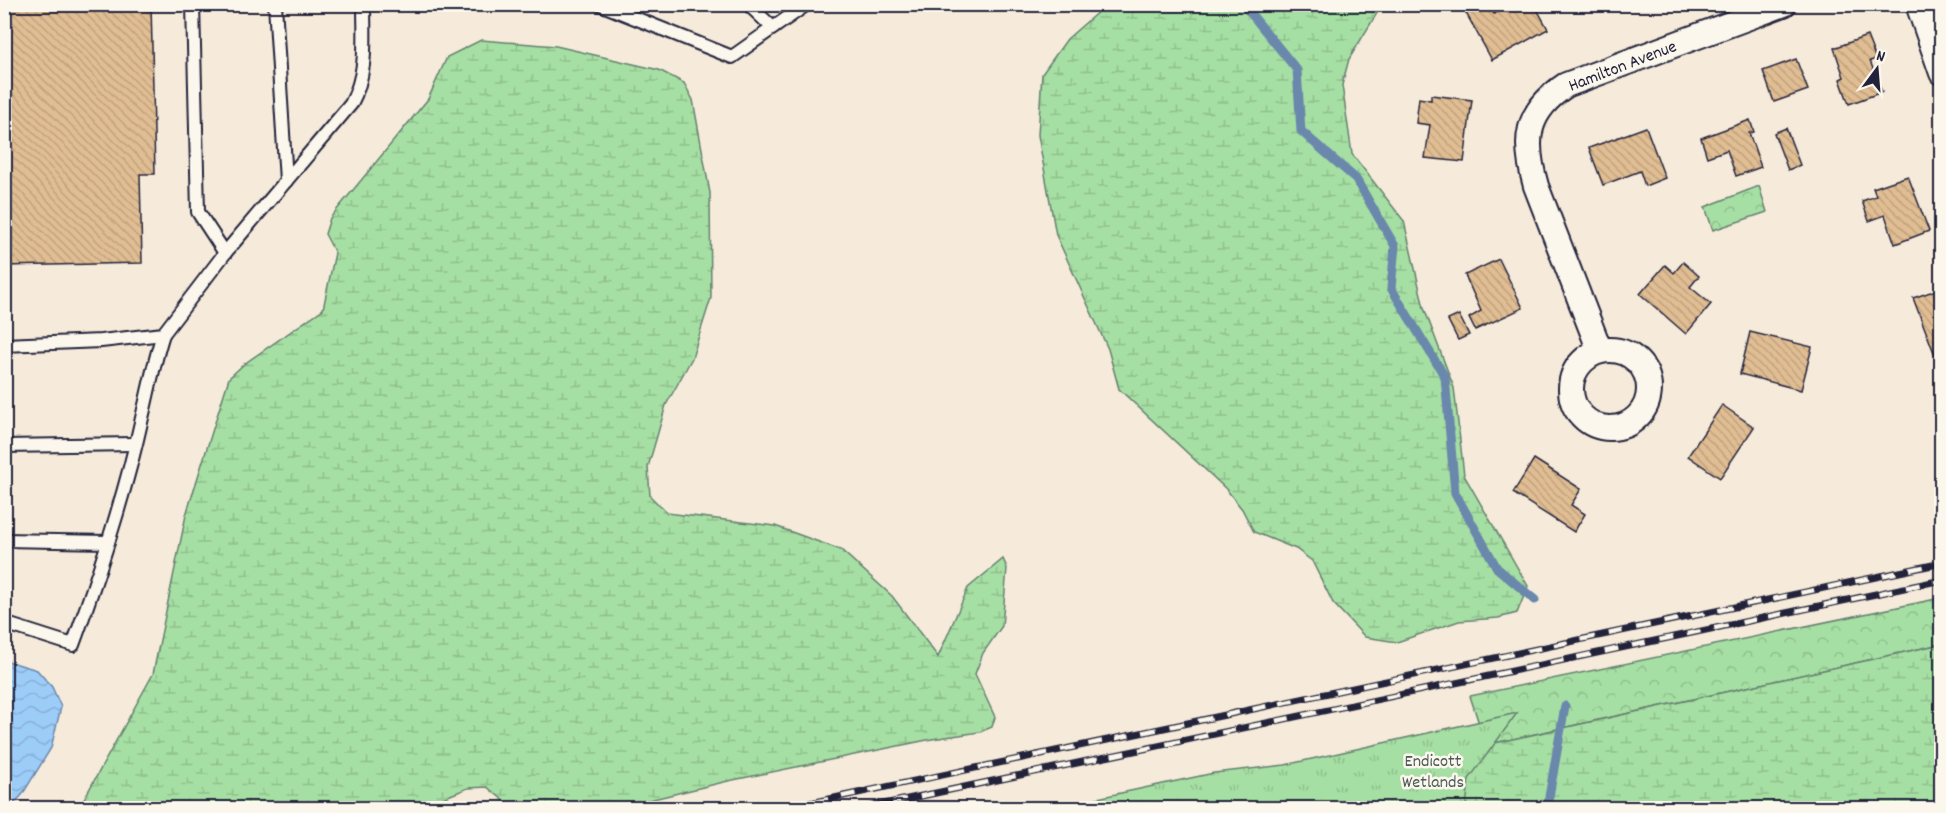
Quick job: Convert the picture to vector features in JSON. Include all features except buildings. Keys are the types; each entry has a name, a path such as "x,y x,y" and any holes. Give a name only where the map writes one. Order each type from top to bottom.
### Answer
{"street":[{"name":"Hamilton Avenue","path":"1600,351 1536,186 1528,152 1532,119 1548,97 1566,85 1784,4"},
{"path":"1918,4 1941,73"}],"lane":[{"path":"193,4 198,212 225,253"},
{"path":"275,4 286,181"},
{"path":"4,623 73,645 108,542 163,334 225,253 351,104 361,85 364,65 364,4"},
{"path":"600,4 732,57 807,4"},
{"path":"748,4 773,28"},
{"path":"4,345 163,334"},
{"path":"4,446 134,444"},
{"path":"4,540 108,542"}],"green space":[{"path":"1107,4 1382,5 1349,59 1342,85 1352,154 1404,221 1424,308 1454,388 1464,475 1528,586 1517,613 1498,618 1459,621 1397,642 1365,637 1333,603 1312,561 1296,549 1254,532 1242,509 1226,489 1119,389 1108,349 1056,235 1038,135 1042,74 1067,39"},
{"path":"481,40 556,46 659,70 684,83 693,100 710,193 711,298 692,358 666,405 648,467 650,496 667,513 775,526 841,550 892,596 938,657 968,588 1003,559 1007,568 1002,626 983,653 975,674 995,717 992,727 980,732 932,739 728,781 616,808 513,808 487,787 468,788 418,808 79,808 153,674 186,515 229,378 244,364 323,309 335,253 325,234 330,218 428,99 447,57"},
{"path":"1759,186 1767,212 1713,230 1705,207"},
{"path":"1941,598 1941,644 1486,745 1470,696"},
{"path":"1941,644 1941,808 1236,808 1486,745"},
{"name":"Endicott Wetlands","path":"1517,713 1469,779 1466,808 1051,808 1214,773 1285,765"}],"water":[{"path":"4,660 37,670 52,687 61,707 51,748 22,795 10,808 4,808"}],"waterway":[{"path":"1243,4 1297,70 1301,131 1356,179 1395,246 1391,288 1445,377 1455,493 1497,568 1535,600"},
{"path":"1547,808 1565,706"}],"railway":[{"path":"787,808 1942,563"},
{"path":"865,808 1942,580"}]}
